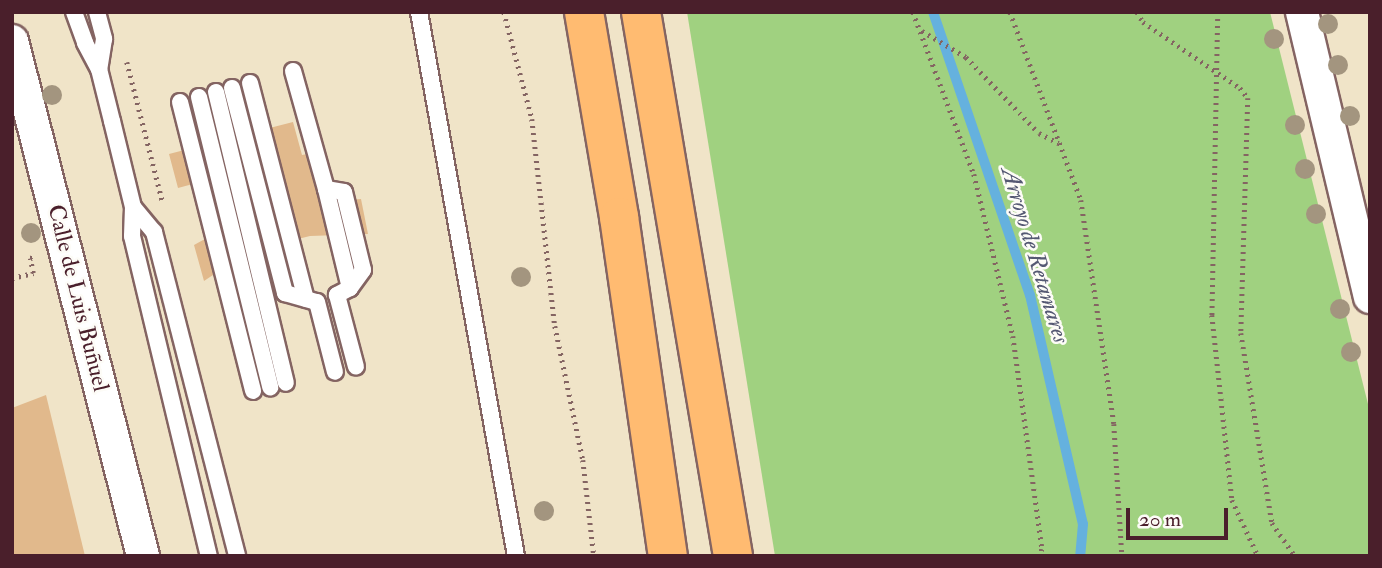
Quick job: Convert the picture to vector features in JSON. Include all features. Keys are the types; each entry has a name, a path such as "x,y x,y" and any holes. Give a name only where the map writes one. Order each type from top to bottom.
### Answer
{"highway":[{"path":"584,12 619,217 668,556"},
{"path":"641,12 733,556"}],"street":[{"path":"1302,12 1370,297"},
{"name":"Calle de Luis Buñuel","path":"12,41 143,556"}],"lane":[{"path":"74,12 85,43 99,69 133,207 132,236 209,556"},
{"path":"97,12 104,39 99,69"},
{"path":"419,12 516,556"},
{"path":"293,71 326,189 344,192 363,270 350,288 337,295 356,367"},
{"path":"250,83 306,299"},
{"path":"198,97 278,385 224,90 285,293 317,302 335,372"},
{"path":"180,102 253,391"},
{"path":"133,207 154,232 237,556"}],"path":[{"path":"504,12 532,119 555,326 583,460 594,556"},
{"path":"913,12 974,174 1013,336 1042,549 1040,556"},
{"path":"1010,12 1081,200 1114,424 1122,556"},
{"path":"1137,12 1143,22 1240,88 1248,99 1241,333 1272,523 1295,556"},
{"path":"1218,12 1219,74 1212,315 1232,500 1258,556"},
{"path":"921,31 966,57 1039,133 1059,143"}],"green space":[{"path":"687,12 1270,12 1370,412 1370,556 775,556"}],"building":[{"path":"293,122 302,155 313,153 324,202 361,199 368,234 310,236 266,247 243,255 204,281 194,245 243,218 287,206 275,162 178,188 169,154"},
{"path":"46,395 85,556 12,556 12,408"}],"waterway":[{"name":"Arroyo de Retamares","path":"933,12 1030,295 1083,524 1080,556"}]}
